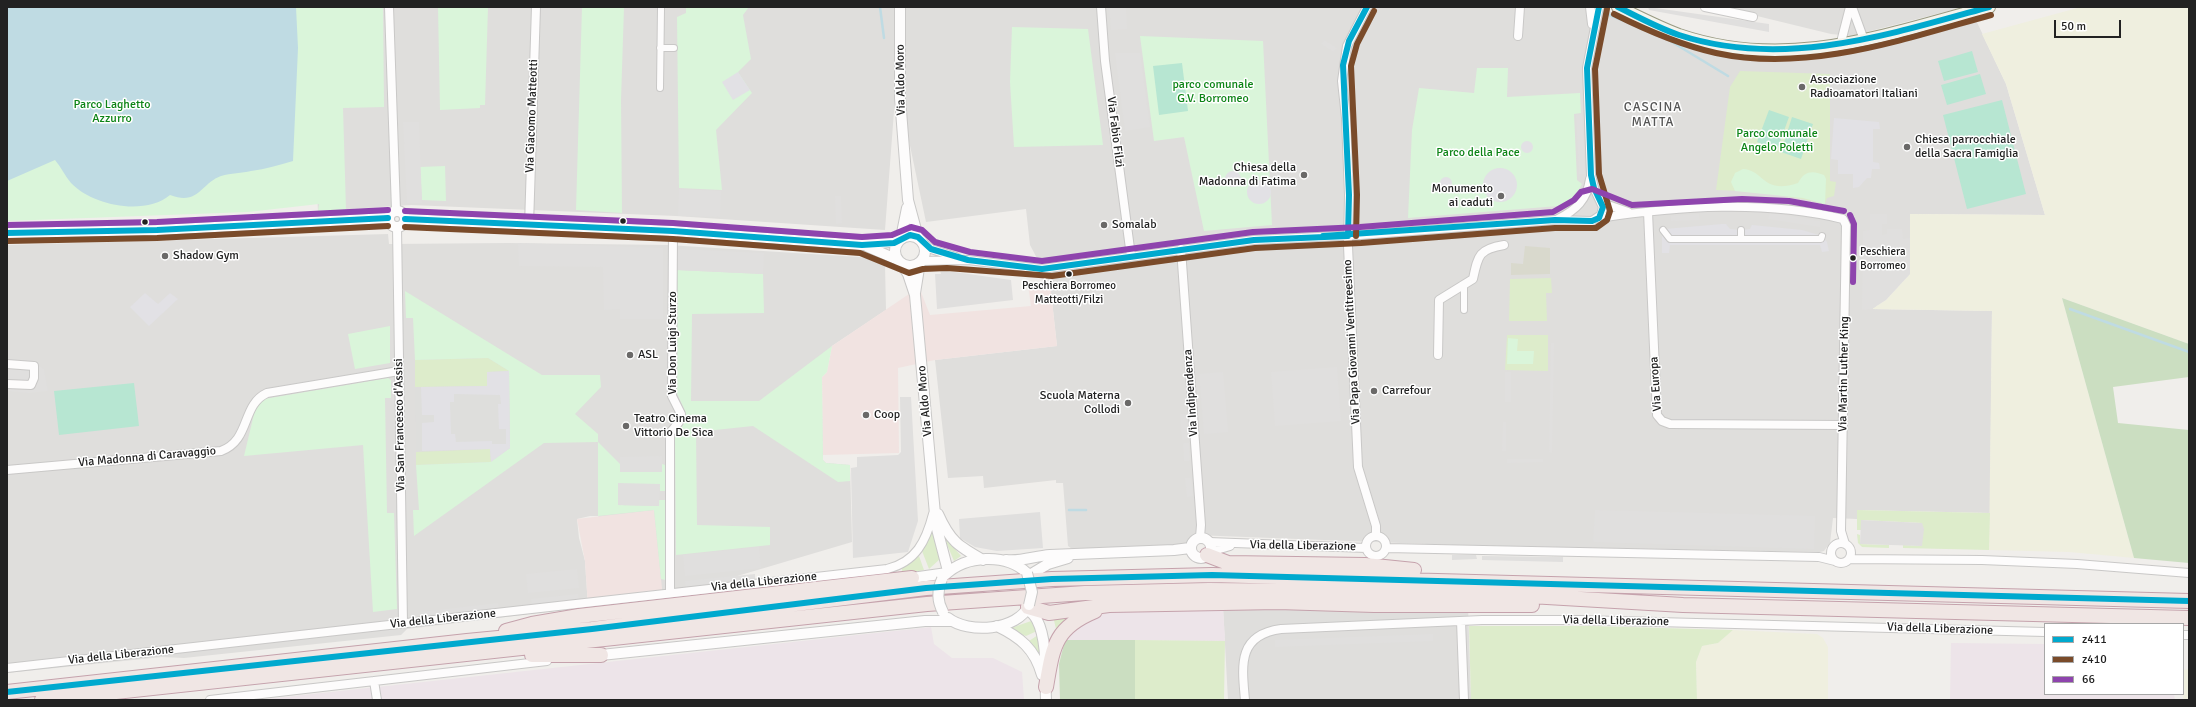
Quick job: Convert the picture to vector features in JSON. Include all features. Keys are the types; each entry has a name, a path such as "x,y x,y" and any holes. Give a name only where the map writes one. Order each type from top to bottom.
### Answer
{"highway":[{"path":"1207,547 1228,563 1364,565 1400,570 1583,578 1684,587"},
{"path":"7,692 467,641 592,630 926,588 1052,579 1220,575 2189,601"},
{"path":"467,641 532,624 579,616 912,578"},
{"path":"42,700 927,604 1085,593 1209,590 1479,593 1683,605"},
{"path":"1028,607 1049,613 1109,605 1278,602 1374,605 1683,605 2189,618"},
{"path":"1046,694 1054,645 1058,638 1080,617 1109,605"},
{"path":"352,666 415,664 526,655 601,655"}],"main road":[{"path":"1625,8 1680,35 1733,47 1794,51 1840,46 1989,7"}],"street":[{"path":"389,7 396,210"},
{"name":"Via Giacomo Matteotti","path":"529,224 536,7"},
{"name":"Via Aldo Moro","path":"900,7 900,98 908,200 920,240"},
{"name":"Via Fabio Filzi","path":"1101,7 1105,61 1130,256"},
{"name":"Via Papa Giovanni Ventitreesimo","path":"1367,7 1349,41 1343,65 1348,187 1348,236 1358,467 1376,526 1376,536"},
{"path":"1518,36 1520,7"},
{"path":"1590,7 1593,31"},
{"path":"1598,218 1603,211 1591,175 1586,77 1593,31 1599,7"},
{"path":"1705,7 1753,17"},
{"path":"1851,7 1864,40"},
{"path":"1840,46 1851,7"},
{"path":"660,88 661,8"},
{"path":"660,48 674,48"},
{"path":"1555,220 1579,206 1584,199 1591,175"},
{"path":"1584,199 1592,197 1601,202 1631,213"},
{"name":"Via Aldo Moro","path":"900,240 908,200"},
{"path":"1579,206 1580,214 1585,219"},
{"name":"Via Martin Luther King","path":"1648,212 1718,207 1763,208 1843,219 1846,225 1841,545"},
{"path":"388,218 391,213 396,210"},
{"path":"388,218 391,224 397,227 402,225 405,219 402,212 396,210"},
{"path":"862,245 910,265 921,261 968,260 1042,269 1180,249 1268,239 1348,236 1555,220 1585,219 1592,221 1598,218 1648,212"},
{"name":"Via Europa","path":"1648,212 1655,407 1657,415 1662,421 1670,424 1843,425"},
{"path":"7,233 157,230 388,218"},
{"path":"405,219 673,231 862,245 900,240 910,235 939,252 968,260"},
{"name":"Via San Francesco d'Assisi","path":"397,227 403,623"},
{"path":"1663,230 1670,239 1821,239 1822,236"},
{"path":"1741,230 1741,239"},
{"name":"Via Don Luigi Sturzo","path":"670,593 670,433 679,422 681,414 672,396 673,231"},
{"path":"900,240 895,250 900,261"},
{"path":"920,240 925,252 921,261"},
{"path":"1438,355 1439,300 1473,279 1477,258 1484,250 1490,247 1504,245"},
{"name":"Via Indipendenza","path":"1180,249 1201,525 1207,547"},
{"name":"Via Aldo Moro","path":"900,261 908,274 915,295 934,507 945,575"},
{"name":"Via Aldo Moro","path":"915,295 921,261"},
{"path":"1464,284 1464,310"},
{"path":"7,364 34,366 34,378 31,385 7,384"},
{"name":"Via Madonna di Caravaggio","path":"7,470 221,450 237,441 252,406 262,396 398,371"},
{"name":"Via Aldo Moro","path":"934,507 951,540 961,548 983,560"},
{"name":"Via della Liberazione","path":"7,668 878,570 895,567 916,554 927,535 934,507"},
{"path":"1376,536 1384,539 1386,548"},
{"name":"Via della Liberazione","path":"1376,536 1368,539 1366,548 1370,554 1378,556 1382,554 1386,548 1819,557 1843,563 1850,556 1864,558 2069,563 2189,573"},
{"path":"1192,551 1192,542 1207,547"},
{"name":"Via della Liberazione","path":"1006,560 1015,561 1031,557 1050,555 1174,550 1192,551 1200,558 1207,547 1241,544 1366,548"},
{"path":"1835,561 1832,553 1841,545 1850,556"},
{"name":"Via della Liberazione","path":"1819,557 1832,553"},
{"name":"Via della Liberazione","path":"1030,576 1048,564 1076,555"},
{"path":"210,700 601,655 925,621 952,621 969,627 997,626 1013,623 1028,607 1032,594 1030,576 1018,566 1006,560 966,562 945,575 912,578"},
{"name":"Via della Liberazione","path":"878,570 912,578"},
{"path":"945,575 938,593 943,612 952,621"},
{"path":"1028,607 1037,619 1039,625 1045,655 1046,694"},
{"name":"Via della Liberazione","path":"1245,700 1242,664 1244,652 1264,633 1281,629 1461,621 1580,620 2044,632"},
{"path":"1461,621 1464,700"},
{"path":"997,626 1024,642 1030,648 1040,665 1046,694"},
{"path":"374,681 377,700"}],"shaded area":[{"path":"306,7 895,7 895,98 885,230 676,216 411,205 318,211"},
{"path":"900,7 1599,7 1685,43 1764,56 1791,56 1863,50 1975,18 2006,84 2045,215 1910,214 1910,274 1873,309 1992,311 1990,513 1858,510 1857,519 1833,518 1830,543 1824,551 1820,552 1453,545 1194,535 1186,545 1075,551 1068,546 1063,483 1056,483 1056,480 984,488 983,476 948,478 935,360 1057,346 1050,283 1030,245 1026,209 926,222 900,98"},
{"path":"1109,7 1126,7 1127,29 1111,30"},
{"path":"1648,7 1769,24 1769,32 1649,10"},
{"path":"1720,7 1964,7 1851,36 1831,34"},
{"path":"1324,40 1337,48 1334,52 1321,44"},
{"path":"1115,53 1140,53 1150,127 1125,131"},
{"path":"738,72 750,90 733,100 722,82"},
{"path":"1582,114 1585,174 1579,174 1576,115"},
{"path":"1834,118 1879,122 1880,129 1873,129 1873,162 1879,163 1880,169 1872,169 1871,178 1867,178 1859,187 1853,188 1853,174 1838,174 1838,160 1831,159"},
{"path":"403,122 419,122 422,203 407,203"},
{"path":"1525,141 1529,141 1533,147 1529,153 1525,153 1521,149 1521,145"},
{"path":"1500,168 1512,173 1517,185 1512,197 1500,202 1488,197 1483,185 1488,173"},
{"path":"1233,171 1239,173 1241,179 1239,185 1233,187 1227,185 1225,179 1227,173"},
{"path":"1444,177 1448,177 1452,183 1448,189 1444,189 1440,185 1440,181"},
{"path":"1259,180 1264,181 1270,187 1270,197 1264,203 1259,204 1254,203 1248,197 1247,192 1248,187 1254,181"},
{"path":"679,189 721,191 720,217 678,216"},
{"path":"835,196 841,196 842,223 836,224"},
{"path":"1731,198 1733,203 1665,208 1664,202"},
{"path":"1549,210 1549,216 1527,217 1527,211"},
{"path":"1521,213 1521,218 1416,225 1415,219"},
{"path":"1770,213 1820,221 1820,227 1768,219"},
{"path":"1699,214 1700,220 1671,221 1671,216"},
{"path":"1870,214 1887,214 1887,224 1882,224 1882,235 1887,234 1887,229 1902,229 1903,239 1910,238 1910,274 1886,300 1872,309 1862,310 1863,231 1870,230"},
{"path":"1726,224 1730,229 1741,230 1750,229 1752,225 1802,230 1822,236 1827,242 1829,251 1822,252 1820,245 1670,245 1669,253 1662,253 1662,232 1665,229"},
{"path":"1244,229 1248,235 1212,240 1208,233"},
{"path":"388,234 389,244 508,243 668,245 859,257 875,259 885,265 886,310 832,346 822,377 823,460 826,463 850,465 852,542 663,598 598,516 590,516 577,519 579,538 585,561 588,607 407,629 401,635 184,658 162,657 7,673 7,245"},
{"path":"518,243 663,248 663,319 620,319 620,309 604,310 603,267 519,266"},
{"path":"1525,246 1550,248 1550,274 1511,275 1511,263 1523,264"},
{"path":"677,249 764,253 763,274 677,270"},
{"path":"940,270 1011,280 1013,300 937,309 935,274 941,274"},
{"path":"1050,283 1057,346 935,360 898,368 899,453 823,455 822,377 827,372 832,346 912,292 921,292 930,315 1031,306 1028,285"},
{"path":"145,293 158,304 170,293 178,299 149,326 130,307"},
{"path":"1551,343 1554,343 1552,453 1549,452"},
{"path":"7,359 30,360 44,369 48,391 30,393 7,391"},
{"path":"415,360 509,371 510,448 416,465"},
{"path":"1337,367 1341,421 1275,426 1271,372"},
{"path":"509,371 510,448 491,462 490,449 422,451 422,423 434,422 434,415 422,415 421,387 487,386 487,372","holes":["454,394 500,395 501,404 498,404 499,429 506,429 506,444 492,444 492,441 456,442 455,434 451,434 450,402 454,402"]},
{"path":"1223,372 1228,432 1204,434 1199,374"},
{"path":"1505,372 1511,372 1511,402 1505,402"},
{"path":"900,397 911,397 918,521 908,552 853,558 851,468 857,467 857,457 898,455 901,452"},
{"path":"1180,414 1186,414 1188,439 1182,440"},
{"path":"1503,422 1506,422 1506,451 1502,451"},
{"path":"1183,443 1189,443 1190,461 1184,461"},
{"path":"662,456 662,472 620,472 620,457"},
{"path":"1507,459 1543,459 1543,462 1507,463"},
{"path":"1185,478 1191,478 1193,496 1187,497"},
{"path":"618,483 660,484 659,506 618,505"},
{"path":"654,510 663,598 588,607 585,561 577,519"},
{"path":"1595,510 1815,516 1814,549 1593,542"},
{"path":"1040,512 1043,548 997,551 975,547 960,538 959,519"},
{"path":"1861,520 1922,523 1924,529 1922,546 1860,544"},
{"path":"759,547 761,568 685,576 683,555"},
{"path":"1452,555 1476,555 1477,559 1452,560"},
{"path":"1482,556 1563,557 1563,562 1482,560"},
{"path":"577,569 579,588 528,593 526,574"},
{"path":"755,574 755,580 686,588 685,581"},
{"path":"578,594 579,600 532,605 531,599"},
{"path":"498,603 499,609 422,618 421,612"},
{"path":"1468,605 1471,700 1228,700 1223,607"},
{"path":"1223,607 1225,641 1065,640 1080,624 1112,610"},
{"path":"931,627 934,644 952,658 993,658 1022,672 1024,700 257,700"},
{"path":"1433,634 1433,641 1275,647 1275,640"},
{"path":"1951,643 2044,644 2044,695 2174,695 2175,700 1950,700"}],"green space":[{"name":"Parco Laghetto Azzurro","path":"7,7 383,7 384,107 343,108 346,210 318,211 319,204 248,212 7,221"},
{"path":"438,7 488,7 485,105 480,105 480,108 440,110"},
{"path":"582,7 624,7 621,100 622,213 576,210"},
{"path":"686,7 749,7 743,15 751,59 738,72 752,93 716,130 722,190 679,188 677,17 686,13"},
{"path":"2081,7 2189,7 2189,344 2062,298 2134,558 2069,552 1989,550 1992,311 1872,309 1886,300 1910,274 1910,214 2045,215 2006,84 1982,34"},
{"path":"1012,27 1088,29 1103,145 1014,147 1010,82"},
{"name":"parco comunale G.V. Borromeo","path":"1140,36 1263,41 1272,225 1204,231 1184,137 1154,141"},
{"path":"1972,51 1978,72 1944,81 1938,61"},
{"path":"1182,63 1188,111 1159,115 1153,66"},
{"name":"Parco della Pace","path":"1477,68 1508,68 1507,97 1580,93 1581,113 1574,114 1577,180 1582,184 1575,197 1558,206 1408,218 1412,130 1419,88 1474,93"},
{"name":"Parco comunale Angelo Poletti","path":"1740,71 1830,74 1830,181 1836,182 1834,196 1827,198 1825,204 1771,194 1716,190 1730,87"},
{"path":"1980,74 1986,94 1947,105 1941,85"},
{"path":"2002,100 2026,194 1967,209 1943,115"},
{"path":"1769,110 1789,117 1777,150 1757,142"},
{"path":"1792,117 1813,124 1801,159 1781,152"},
{"path":"445,166 446,201 422,200 420,167"},
{"path":"1743,169 1750,170 1765,181 1778,186 1798,183 1803,176 1812,172 1824,175 1826,179 1825,204 1803,198 1735,191 1731,182 1735,173"},
{"path":"1659,202 1660,206 1623,207 1622,205"},
{"path":"677,270 763,274 764,313 692,314 691,401 759,401 832,346 827,372 822,377 823,460 826,463 850,465 850,481 838,482 753,426 696,432 697,525 770,527 770,545 676,555 675,435 685,421 685,411 676,391"},
{"path":"1551,278 1552,293 1546,293 1547,321 1509,321 1510,279"},
{"path":"405,291 542,375 600,375 601,387 575,414 598,434 598,442 544,443 414,536 413,510 419,510 416,465 490,462 510,448 509,371 488,358 415,360 413,318 406,318"},
{"path":"2062,298 2189,344 2189,377 2113,387 2118,423 2189,430 2189,563 2134,558"},
{"path":"390,326 390,363 355,369 348,334"},
{"path":"1507,335 1548,335 1548,371 1505,370"},
{"path":"1508,338 1518,339 1517,351 1534,351 1533,364 1507,364"},
{"path":"488,358 509,371 487,372 487,386 415,387 415,360"},
{"path":"388,378 391,380 391,398 385,398 387,513 394,513 397,609 373,612 363,445 244,456 255,410 264,399"},
{"path":"134,383 139,426 59,435 54,391"},
{"path":"598,442 620,464 620,472 662,472 662,464 665,465 665,491 660,491 659,484 618,484 618,505 659,506 659,500 665,500 666,580 661,579 654,510 598,516"},
{"path":"490,449 491,462 416,465 416,452"},
{"path":"1857,510 1990,513 1989,550 1903,548 1903,545 1922,546 1922,523 1861,520 1861,530 1857,530"},
{"path":"932,531 940,559 929,569 922,551"},
{"path":"1857,534 1860,535 1860,544 1889,545 1889,548 1862,547 1858,543"},
{"path":"943,535 961,556 954,561"},
{"path":"919,556 924,570 910,573 902,571 902,567"},
{"path":"1075,613 1058,630 1056,629 1053,616"},
{"path":"1034,620 1037,631 1026,636 1008,629"},
{"path":"1469,626 1590,626 1733,630 1718,643 1702,646 1696,662 1697,700 1471,700"},
{"path":"1733,630 1817,634 1823,638 1828,647 1828,700 1697,700 1696,662 1702,646 1718,643"},
{"path":"1038,635 1041,653 1039,653 1029,641"},
{"path":"1065,640 1135,640 1135,700 1060,700 1059,664"},
{"path":"1135,640 1225,641 1224,700 1135,700"},
{"path":"2189,669 2189,700 2184,700 2182,695 2184,695 2184,670"}],"water":[{"name":"Parco Laghetto Azzurro","path":"7,7 296,7 298,48 293,161 248,172 221,176 214,179 194,196 187,198 180,198 170,195 147,205 133,206 119,206 92,198 71,183 55,160 7,181"}],"waterway":[{"path":"880,7 884,38"},
{"path":"1602,12 1662,36 1728,76"},
{"path":"2070,309 2189,352"},
{"path":"1069,510 1086,510"}],"transit line":[{"name":"z411","path":"1348,236 1349,195 1343,65 1349,41 1367,7"},
{"name":"z411","path":"1323,236 1555,220 1592,221 1599,218 1603,207 1594,188 1591,175 1587,68 1599,7"},
{"name":"z411","path":"1618,7 1656,26 1679,35 1718,45 1757,49 1796,48 1835,44 1874,37 1989,7"},
{"name":"z410","path":"405,227 673,239 860,253 909,273 923,269 947,268 1052,276 1255,248 1361,243 1555,228 1596,228 1607,220 1610,211 1599,174 1595,69 1607,9"},
{"name":"z410","path":"1356,236 1357,195 1351,66 1357,44 1374,11"},
{"name":"z410","path":"1614,14 1664,37 1703,50 1751,58 1786,59 1821,56 1890,43 1991,15"},
{"name":"66","path":"405,211 673,223 862,237 892,235 911,227 922,230 935,242 970,252 1042,261 1253,232 1360,227 1553,212 1574,200 1581,192 1592,189 1632,205 1742,199 1789,201 1844,211"},
{"name":"66","path":"7,225 157,222 388,210"},
{"name":"66","path":"1850,215 1854,224 1853,282"},
{"name":"z411","path":"7,233 157,230 388,218"},
{"name":"z411","path":"405,219 673,231 862,245 894,243 910,235 918,237 931,249 968,260 1042,269 1254,240 1348,236"},
{"name":"z410","path":"7,241 157,238 388,226"},
{"name":"z411","path":"7,692 592,629 926,588 1052,579 1212,575 2189,601"}],"place":[{"name":"Associazione Radioamatori Italiani","path":"1802,87"},
{"name":"Chiesa parrocchiale della Sacra Famiglia","path":"1907,147"},
{"name":"Chiesa della Madonna di Fatima","path":"1304,175"},
{"name":"Monumento ai caduti","path":"1501,196"},
{"name":"Somalab","path":"1104,225"},
{"name":"Shadow Gym","path":"165,256"},
{"name":"Peschiera Borromeo","path":"1853,258"},
{"name":"Peschiera Borromeo Matteotti/Filzi","path":"1069,274"},
{"name":"ASL","path":"630,355"},
{"name":"Carrefour","path":"1374,391"},
{"name":"Scuola Materna Collodi","path":"1128,403"},
{"name":"Coop","path":"866,415"},
{"name":"Teatro Cinema Vittorio De Sica","path":"626,426"}],"district":[{"name":"CASCINA MATTA","path":"1653,116"}]}
